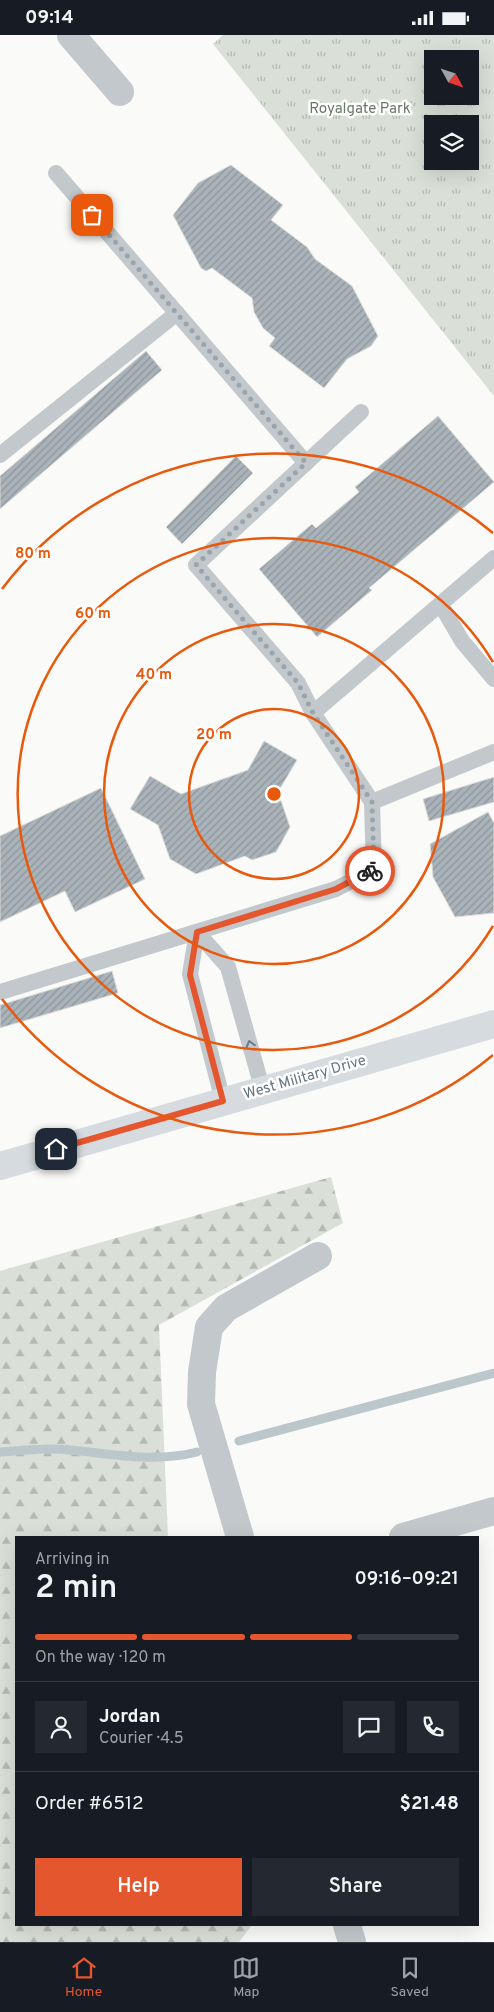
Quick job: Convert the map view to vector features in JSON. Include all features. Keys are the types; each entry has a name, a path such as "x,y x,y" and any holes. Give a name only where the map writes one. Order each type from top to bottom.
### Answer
{"main road":[{"name":"West Military Drive","path":"0,1166 494,1024"}],"street":[{"path":"71,35 120,92"},
{"path":"240,1536 201,1404 202,1372 209,1327 226,1308 318,1257"},
{"path":"406,1536 494,1511"},
{"path":"347,1926 352,1942"}],"lane":[{"path":"56,173 306,463"},
{"path":"0,455 176,313"},
{"path":"0,993 336,889 374,869 372,802 313,713 298,683 196,565 361,412"},
{"path":"313,713 494,558"},
{"path":"441,605 462,641 494,679"},
{"path":"372,802 494,752"},
{"path":"197,932 228,967 263,1091"},
{"path":"197,932 190,975 223,1101"}],"green space":[{"name":"Royalgate Park","path":"223,35 494,35 494,396 213,44"},
{"path":"331,1177 343,1223 159,1325 168,1536 15,1536 15,1926 251,1926 239,1942 0,1942 0,1271"}],"building":[{"path":"231,165 283,205 271,220 307,247 315,259 352,286 378,336 371,346 347,359 324,388 269,346 275,338 263,328 254,312 252,298 212,268 206,271 201,268 173,215 198,183"},
{"path":"146,351 162,370 0,509 0,476"},
{"path":"438,416 494,482 369,588 372,590 317,637 259,569 312,524 316,528 359,492 355,487"},
{"path":"236,456 253,473 182,544 166,527"},
{"path":"264,741 297,760 278,792 290,827 276,852 252,860 245,856 196,874 170,859 158,825 130,809 150,776 181,794 248,770"},
{"path":"494,777 494,802 429,821 423,799"},
{"path":"101,788 145,879 75,912 65,891 0,922 0,836"},
{"path":"488,812 494,823 494,913 455,917 433,877 430,844"},
{"path":"112,971 118,993 0,1028 0,1005"}],"waterway":[{"path":"239,1441 494,1373"},
{"path":"0,1452 61,1449 149,1457 165,1457 197,1452"}],"way so far":[{"path":"92,215 306,463 196,565 298,683 313,713 372,802 374,869 370,871"}],"route":[{"path":"56,1149 223,1101 190,975 197,932 336,889 370,871"}]}
